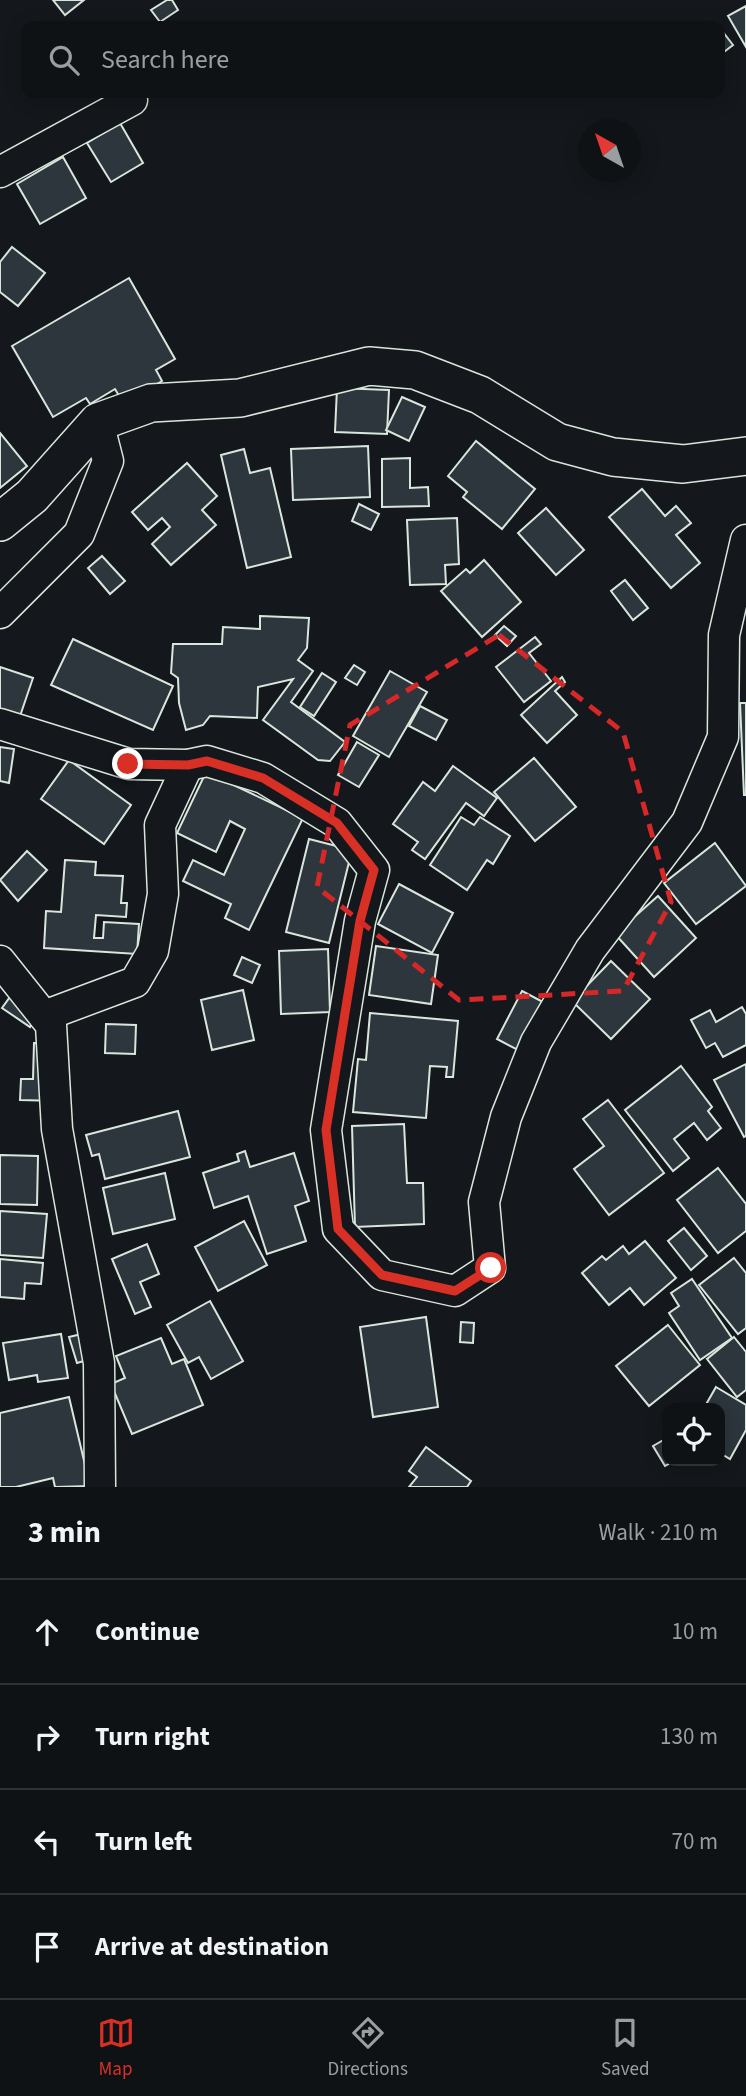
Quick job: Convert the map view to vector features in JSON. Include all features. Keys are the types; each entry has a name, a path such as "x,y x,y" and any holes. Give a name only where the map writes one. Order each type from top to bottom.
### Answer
{"main road":[{"path":"0,522 32,496 97,422 151,403 240,398 369,366 415,370 480,395 557,442 613,457 684,464 746,456"}],"street":[{"path":"0,172 132,100"},
{"path":"0,613 79,534 108,461 97,422"},
{"path":"0,724 128,764 188,765 207,761 263,778 337,823 374,870 360,921 326,1130 338,1229 382,1275 455,1291 491,1268 484,1202 506,1118 536,1042 590,950 687,822 723,737 724,635 746,540"},
{"path":"44,1016 135,982 153,951 163,894 160,825 188,765"},
{"path":"0,961 51,1025 57,1129 99,1363 100,1487"}],"highlighted area":[{"path":"499,635 623,732 671,902 623,991 459,1000 317,887 350,725"}],"building":[{"path":"53,0 84,0 65,15"},
{"path":"167,0 172,0 178,10 159,21 151,10"},
{"path":"746,6 746,47 728,16"},
{"path":"725,35 733,45 725,51"},
{"path":"120,123 143,163 111,182 87,143"},
{"path":"63,157 86,198 40,224 17,184"},
{"path":"12,247 45,273 18,306 0,292 0,262"},
{"path":"129,278 175,359 156,370 162,381 124,404 115,389 90,404 86,398 53,417 12,346"},
{"path":"337,388 389,390 387,434 335,432"},
{"path":"402,397 425,407 409,441 386,430"},
{"path":"0,433 27,466 0,488"},
{"path":"476,441 535,489 502,529 463,497 467,492 448,476"},
{"path":"368,446 370,497 293,500 291,449"},
{"path":"244,449 250,473 270,468 291,557 247,568 221,455"},
{"path":"410,458 410,488 428,487 429,506 382,507 382,459"},
{"path":"187,463 217,496 202,510 216,525 171,565 152,544 170,527 162,518 148,530 132,512"},
{"path":"642,489 665,516 676,506 691,523 676,535 700,563 671,588 609,517"},
{"path":"359,504 379,514 371,530 352,521"},
{"path":"546,508 584,550 556,575 518,533"},
{"path":"457,518 459,564 445,565 446,584 410,585 407,520"},
{"path":"102,556 125,581 110,594 88,568"},
{"path":"484,560 521,602 482,637 441,591 466,569 470,573"},
{"path":"625,580 648,608 633,620 611,591"},
{"path":"260,616 309,618 307,648 298,660 313,671 291,702 345,742 330,761 318,760 263,720 293,679 258,687 257,718 210,716 203,725 186,730 179,703 178,678 171,673 173,644 222,644 223,627 260,629"},
{"path":"504,626 516,636 507,646 495,635"},
{"path":"535,637 541,644 529,653 551,681 524,702 496,667"},
{"path":"73,639 173,686 153,730 51,685"},
{"path":"354,665 365,672 357,685 345,678"},
{"path":"0,667 33,678 19,719 0,712"},
{"path":"390,671 427,692 389,757 353,736"},
{"path":"322,673 336,682 314,716 300,707"},
{"path":"562,677 565,682 555,691 577,715 547,743 521,715"},
{"path":"740,703 746,703 746,795 744,795"},
{"path":"420,706 447,720 436,740 409,726"},
{"path":"357,742 379,755 359,787 338,775"},
{"path":"0,747 14,749 9,783 0,781"},
{"path":"534,758 576,807 535,841 494,792"},
{"path":"69,760 131,805 104,844 41,799"},
{"path":"453,766 497,798 484,816 466,803 425,859 412,850 418,842 393,824 423,782 435,791"},
{"path":"206,772 303,818 249,930 225,918 231,904 183,881 193,860 224,875 245,829 230,821 216,852 177,833"},
{"path":"461,817 474,825 480,817 510,836 493,864 487,860 467,890 430,865"},
{"path":"309,839 352,850 329,943 286,932"},
{"path":"715,843 746,886 696,924 664,883"},
{"path":"27,851 47,870 18,901 0,880"},
{"path":"65,860 96,862 95,875 123,876 121,903 127,903 126,917 96,915 94,938 103,938 104,922 139,924 137,954 44,948 46,911 61,912"},
{"path":"399,884 453,913 432,953 378,924"},
{"path":"658,896 696,938 654,977 615,934"},
{"path":"376,946 438,955 431,1004 369,995"},
{"path":"328,949 330,1012 281,1014 279,951"},
{"path":"242,957 260,965 252,983 234,975"},
{"path":"611,961 650,999 611,1039 572,1001"},
{"path":"15,990 42,1009 30,1027 2,1008"},
{"path":"243,990 254,1040 212,1050 201,1000"},
{"path":"522,991 543,1002 518,1050 497,1039"},
{"path":"742,1007 746,1014 746,1045 723,1057 715,1043 706,1048 691,1020 710,1010 716,1022"},
{"path":"370,1013 458,1021 453,1077 446,1077 447,1067 430,1066 426,1118 353,1112 358,1059 366,1060"},
{"path":"106,1024 136,1025 135,1054 105,1053"},
{"path":"34,1043 60,1044 58,1101 20,1100 21,1079 33,1079"},
{"path":"746,1064 746,1136 744,1137 714,1080"},
{"path":"681,1066 712,1107 708,1111 721,1128 707,1140 694,1123 674,1139 689,1158 673,1171 625,1110"},
{"path":"608,1100 664,1173 609,1215 574,1169 604,1146 583,1119"},
{"path":"178,1111 190,1157 105,1179 99,1154 92,1156 86,1135"},
{"path":"404,1124 407,1183 423,1183 424,1224 355,1227 352,1126"},
{"path":"245,1151 250,1167 294,1153 309,1201 295,1206 306,1241 267,1254 248,1196 214,1208 203,1173 239,1161 237,1154"},
{"path":"0,1155 38,1156 37,1205 0,1204"},
{"path":"718,1168 746,1204 746,1231 718,1253 677,1200"},
{"path":"165,1173 175,1219 113,1234 103,1188"},
{"path":"0,1211 47,1214 43,1258 0,1255"},
{"path":"244,1221 267,1265 218,1291 195,1247"},
{"path":"684,1228 707,1256 691,1270 668,1241"},
{"path":"645,1241 676,1278 644,1305 630,1288 609,1305 582,1273 602,1256 606,1260 623,1246 629,1254"},
{"path":"147,1244 159,1274 140,1282 151,1307 135,1314 112,1259"},
{"path":"734,1258 746,1273 746,1328 738,1334 699,1285"},
{"path":"0,1259 43,1263 41,1284 25,1283 24,1299 0,1297"},
{"path":"692,1279 732,1338 700,1360 669,1313 679,1306 671,1293"},
{"path":"210,1301 243,1361 211,1379 199,1357 188,1363 167,1325"},
{"path":"426,1317 438,1407 373,1417 360,1327"},
{"path":"461,1322 474,1323 473,1343 460,1342"},
{"path":"668,1325 700,1365 649,1406 616,1366"},
{"path":"94,1331 101,1356 77,1363 69,1337"},
{"path":"61,1334 68,1378 38,1382 37,1375 9,1380 3,1343"},
{"path":"734,1337 746,1352 746,1390 737,1397 707,1359"},
{"path":"161,1338 172,1364 184,1359 203,1405 132,1434 111,1384 125,1378 116,1356"},
{"path":"716,1387 746,1405 746,1430 730,1459 725,1456 725,1403 707,1403"},
{"path":"69,1397 90,1486 55,1487 53,1478 16,1487 0,1487 0,1413"},
{"path":"662,1441 662,1461 653,1446"},
{"path":"426,1447 471,1481 467,1487 409,1487 417,1477 409,1471"}],"route":[{"path":"128,764 188,765 207,761 263,778 337,823 374,870 360,921 326,1130 338,1229 382,1275 455,1291 491,1268"}]}
